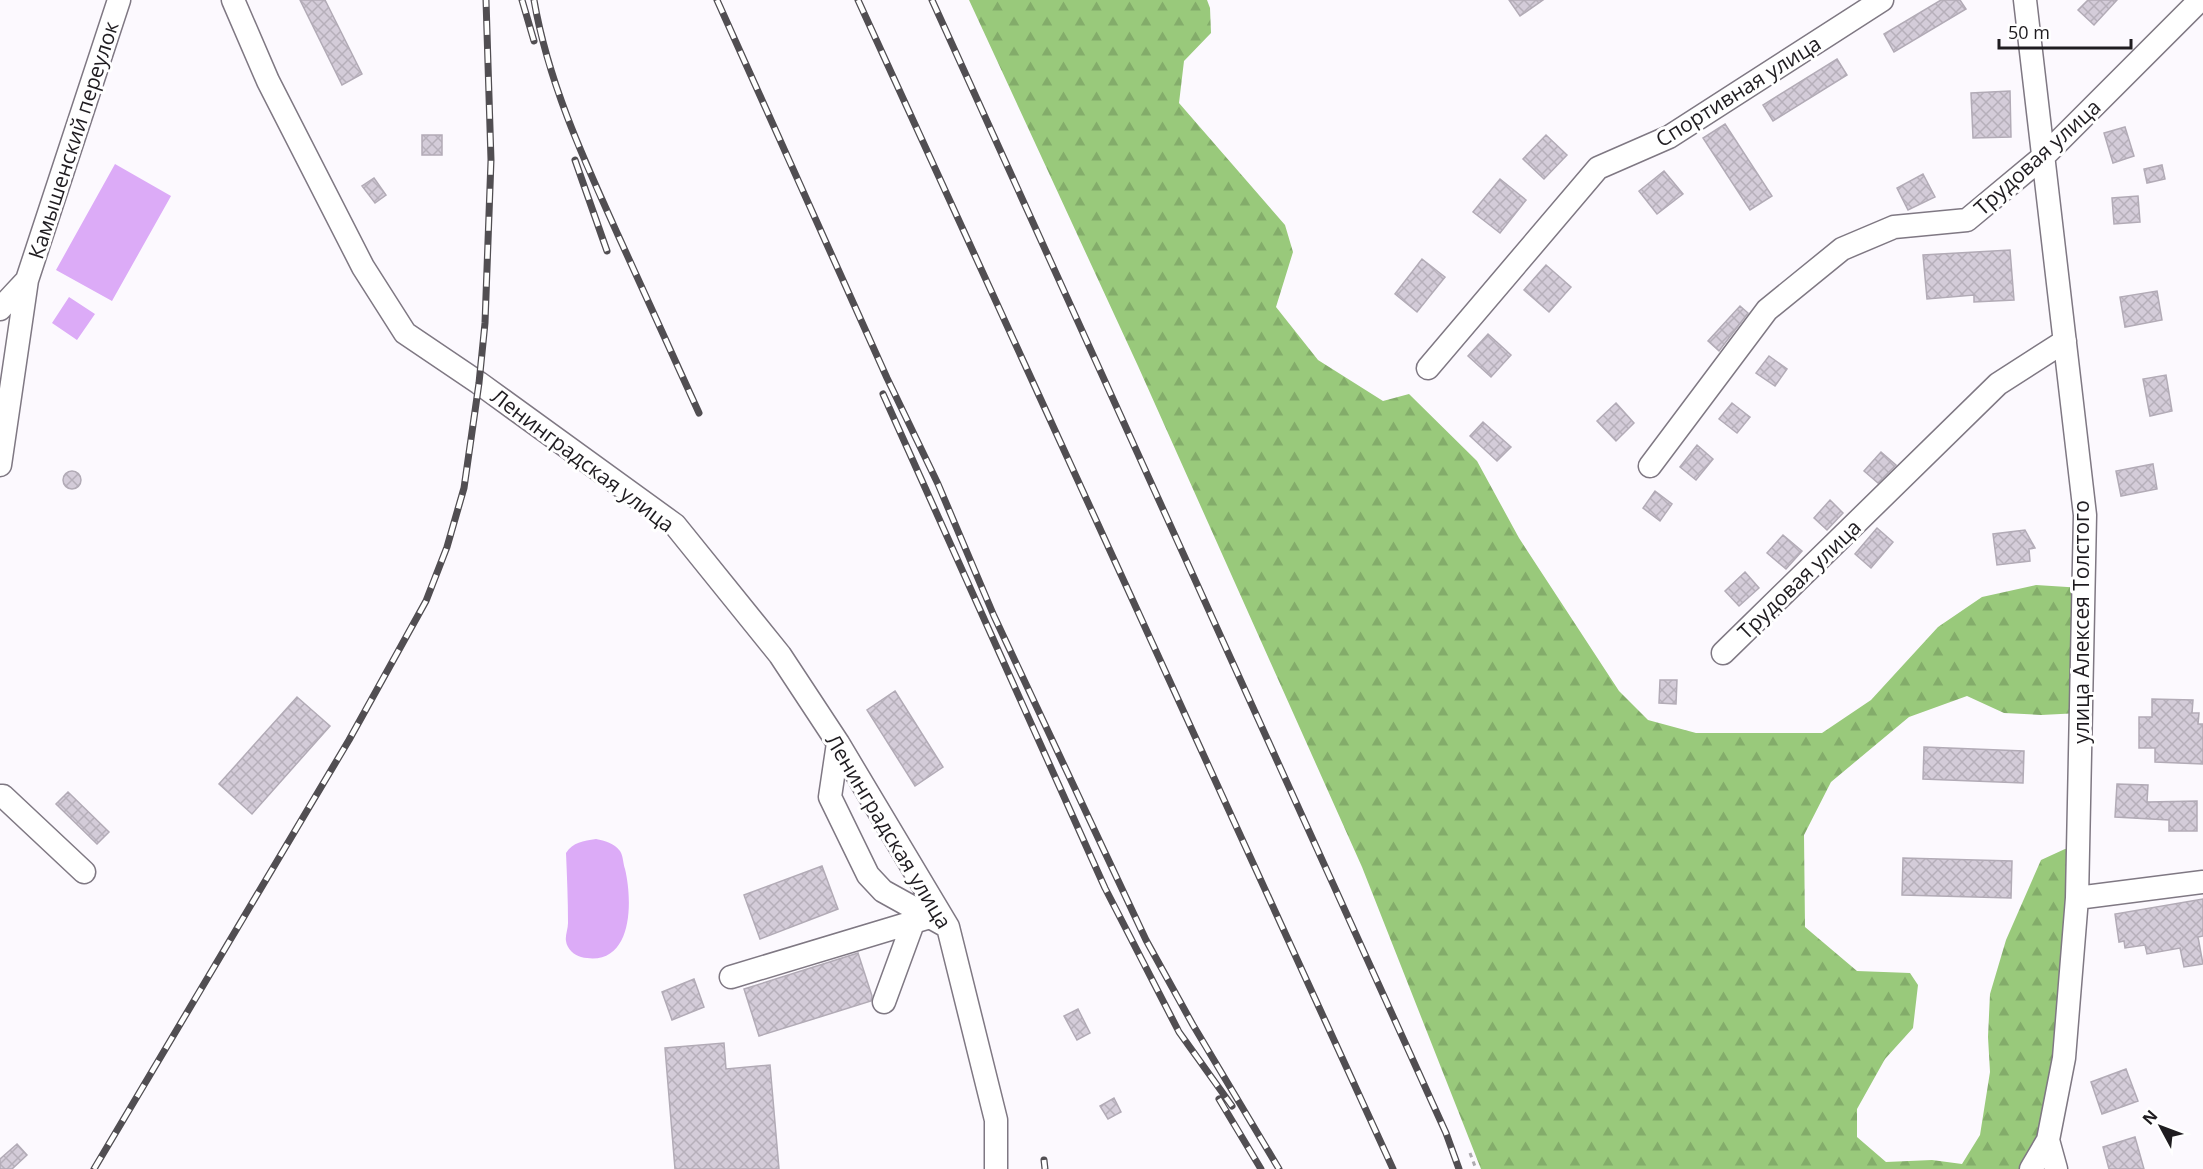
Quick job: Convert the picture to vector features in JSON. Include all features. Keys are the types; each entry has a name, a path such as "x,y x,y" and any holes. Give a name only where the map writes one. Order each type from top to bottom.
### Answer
{"street":[{"name":"Камышенский переулок","path":"27,280 119,0"},
{"name":"Ленинградская улица","path":"233,0 268,81 363,267 405,333 479,383 675,525 780,655 838,743 931,922 996,1120 996,1169"},
{"name":"Спортивная улица","path":"1428,368 1598,168 1669,137 1882,0"},
{"name":"улица Алексея Толстого","path":"2025,0 2085,515 2077,898 2064,1058 2048,1140 2031,1169"},
{"name":"Трудовая улица","path":"1650,466 1767,310 1842,249 1894,227 1967,220 2044,156 2200,0"},
{"path":"0,309 27,280"},
{"path":"0,465 27,280"},
{"name":"Трудовая улица","path":"1723,653 1998,384 2065,341"},
{"path":"838,743 830,797 868,875 883,891 931,922"},
{"path":"0,796 84,873"},
{"path":"2077,898 2203,882"},
{"path":"731,977 931,922"},
{"path":"884,1002 931,922"},
{"path":"2048,1140 2056,1169"}],"path":[{"path":"1470,1153 1476,1169"}],"green space":[{"path":"969,0 1207,0 1210,8 1211,33 1184,61 1179,103 1285,225 1293,252 1276,307 1318,360 1383,401 1409,394 1477,461 1519,538 1619,691 1648,720 1696,733 1822,733 1871,700 1938,627 1982,597 2036,585 2083,588 2080,713 2041,715 2004,713 1967,696 1909,717 1831,782 1804,835 1805,927 1857,971 1910,973 1918,985 1913,1028 1885,1059 1857,1109 1857,1137 1886,1162 1932,1160 1962,1164 1980,1135 1990,1072 1988,1037 1990,994 2006,940 2041,860 2065,849 2078,848 2048,1140 2031,1169 1481,1169 1362,867 1138,366"}],"shaded area":[{"path":"115,164 171,196 112,301 56,270"},
{"path":"69,297 95,314 77,340 52,323"},
{"path":"596,839 612,844 621,853 629,898 626,930 620,943 611,953 598,958 576,955 569,949 566,939 568,923 566,853 575,844"}],"building":[{"path":"300,0 325,0 362,74 342,85"},
{"path":"1509,0 1543,0 1520,16"},
{"path":"1941,0 1960,0 1966,9 1894,52 1884,34"},
{"path":"2088,0 2117,0 2094,25 2078,10"},
{"path":"1837,59 1847,75 1773,121 1763,105"},
{"path":"2010,91 2011,137 1973,138 1971,93"},
{"path":"1725,124 1772,196 1750,210 1703,138"},
{"path":"2125,127 2134,156 2113,163 2104,133"},
{"path":"422,135 442,135 442,155 422,155"},
{"path":"1546,135 1567,155 1544,179 1523,159"},
{"path":"2162,165 2165,179 2147,183 2144,169"},
{"path":"1664,171 1683,194 1657,214 1639,191"},
{"path":"1923,174 1935,197 1908,210 1897,188"},
{"path":"374,178 386,195 375,203 362,186"},
{"path":"1500,179 1526,200 1500,233 1473,212"},
{"path":"2138,196 2140,222 2114,224 2112,198"},
{"path":"2010,250 2014,300 1974,302 1974,295 1927,299 1923,255"},
{"path":"1422,259 1445,277 1417,312 1395,294"},
{"path":"1546,265 1571,287 1549,312 1524,290"},
{"path":"2157,291 2162,320 2125,327 2120,297"},
{"path":"1740,306 1748,313 1719,351 1708,341"},
{"path":"1488,334 1511,355 1491,377 1468,356"},
{"path":"1769,356 1787,369 1775,386 1756,373"},
{"path":"2166,375 2172,411 2150,416 2143,379"},
{"path":"1616,403 1634,423 1616,441 1597,421"},
{"path":"1732,403 1750,417 1737,433 1719,419"},
{"path":"1483,422 1511,447 1497,461 1470,436"},
{"path":"1697,445 1713,459 1696,480 1680,467"},
{"path":"1881,452 1896,465 1878,483 1864,471"},
{"path":"2153,464 2157,489 2121,496 2116,471"},
{"path":"72,471 78,474 81,480 78,486 72,489 66,486 63,480 66,474"},
{"path":"1655,491 1672,504 1660,521 1643,508"},
{"path":"1830,500 1843,513 1827,530 1814,518"},
{"path":"1877,528 1893,542 1871,568 1855,554"},
{"path":"2025,530 2035,548 2029,549 2030,561 1997,565 1993,534"},
{"path":"1783,535 1802,551 1786,569 1767,553"},
{"path":"1745,572 1759,588 1739,606 1725,591"},
{"path":"1660,680 1677,680 1676,704 1659,703"},
{"path":"895,691 943,767 915,786 867,710"},
{"path":"297,697 330,726 252,814 219,784"},
{"path":"2152,699 2193,700 2192,713 2199,713 2198,724 2203,724 2203,764 2155,762 2155,748 2139,748 2139,717 2152,717"},
{"path":"1924,747 2024,751 2023,783 1923,779"},
{"path":"2117,784 2148,785 2147,802 2197,801 2197,831 2169,831 2169,820 2115,817"},
{"path":"68,792 109,832 97,844 56,804"},
{"path":"1903,858 2012,861 2011,898 1902,895"},
{"path":"822,866 838,909 760,939 744,895"},
{"path":"2203,899 2203,936 2198,937 2203,964 2184,967 2180,948 2147,954 2145,945 2125,948 2124,941 2119,942 2115,914"},
{"path":"858,953 872,996 871,1001 759,1036 744,989"},
{"path":"694,979 704,1007 672,1020 662,992"},
{"path":"1078,1009 1090,1033 1077,1040 1064,1016"},
{"path":"724,1043 726,1069 770,1065 779,1169 675,1169 665,1048"},
{"path":"2126,1069 2138,1101 2102,1114 2091,1082"},
{"path":"1114,1098 1121,1112 1108,1119 1100,1106"},
{"path":"2135,1137 2144,1169 2109,1169 2103,1147"},
{"path":"17,1144 27,1155 12,1169 0,1169 0,1159"}],"railway":[{"path":"94,1169 349,740 426,601 447,547 464,488 485,323 491,160 486,0"},
{"path":"522,0 534,41"},
{"path":"534,0 548,61 568,120 699,413"},
{"path":"717,0 887,378 938,484 994,616 1146,940 1193,1025 1279,1169"},
{"path":"858,0 1393,1169"},
{"path":"932,0 1446,1133 1459,1169"},
{"path":"575,160 607,251"},
{"path":"883,394 1105,888 1179,1032 1232,1106"},
{"path":"1219,1099 1261,1169"},
{"path":"1044,1160 1045,1169"}]}
